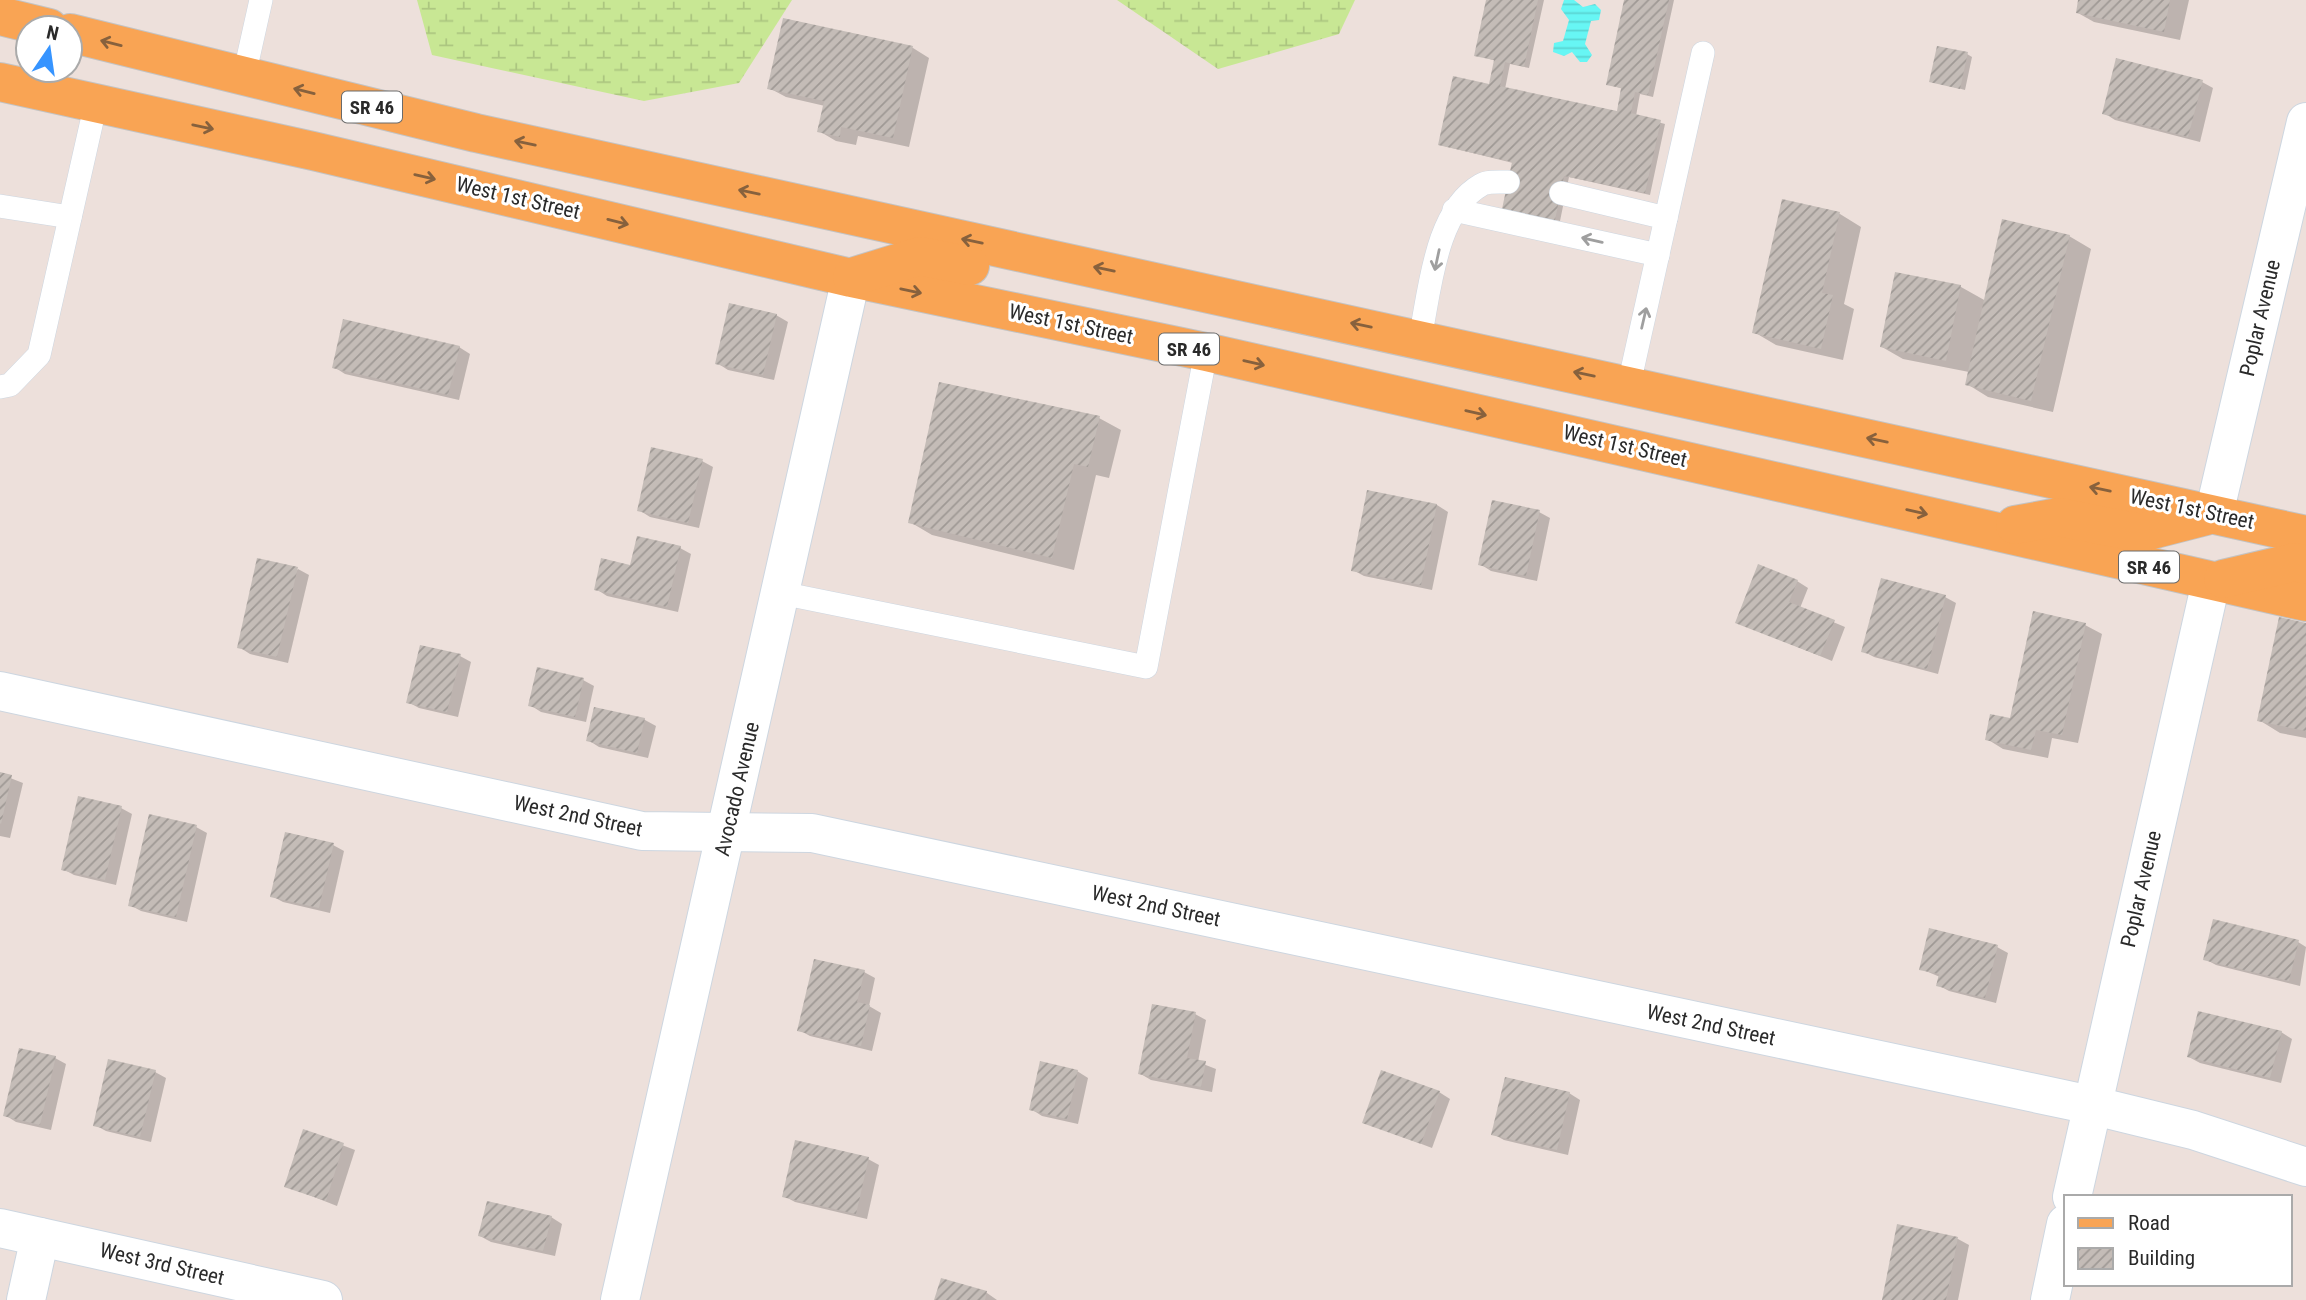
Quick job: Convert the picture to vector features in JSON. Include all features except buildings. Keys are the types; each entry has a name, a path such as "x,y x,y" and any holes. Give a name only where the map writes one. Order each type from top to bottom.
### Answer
{"main road":[{"name":"West 1st Street","path":"84,36 476,133 1420,338 2306,535"},
{"name":"West 1st Street","path":"0,82 501,194 850,278 1206,352 1992,529 2306,603"},
{"path":"850,278 920,256 993,271 1038,255"},
{"path":"1992,529 2059,517 2140,533 2214,514"},
{"path":"2211,582 2295,562 2306,565"}],"street":[{"name":"Poplar Avenue","path":"2214,514 2306,122"},
{"name":"Avocado Avenue","path":"620,1300 728,833 850,278"},
{"name":"Poplar Avenue","path":"2072,1195 2211,582"},
{"name":"West 2nd Street","path":"0,691 642,831 812,833 2091,1105 2193,1130 2306,1167"},
{"name":"West 3rd Street","path":"0,1228 323,1300"},
{"path":"2050,1300 2064,1234"},
{"path":"26,1300 40,1237"}],"lane":[{"path":"244,76 261,0"},
{"path":"1629,384 1703,53"},
{"path":"0,387 10,385 39,355 96,103"},
{"path":"1420,338 1443,232 1454,209 1482,184 1508,182"},
{"path":"1561,193 1666,218"},
{"path":"0,206 70,217"},
{"path":"1454,209 1658,256"},
{"path":"781,593 1146,667 1206,352"}],"green space":[{"path":"417,0 792,0 739,83 644,101 432,55"},
{"path":"1117,0 1355,0 1339,34 1218,69"}],"water":[{"path":"1564,0 1574,0 1583,7 1595,4 1601,10 1599,20 1591,21 1585,44 1592,55 1587,62 1580,62 1572,52 1564,56 1553,52 1554,43 1563,41 1569,20 1561,9"}]}
